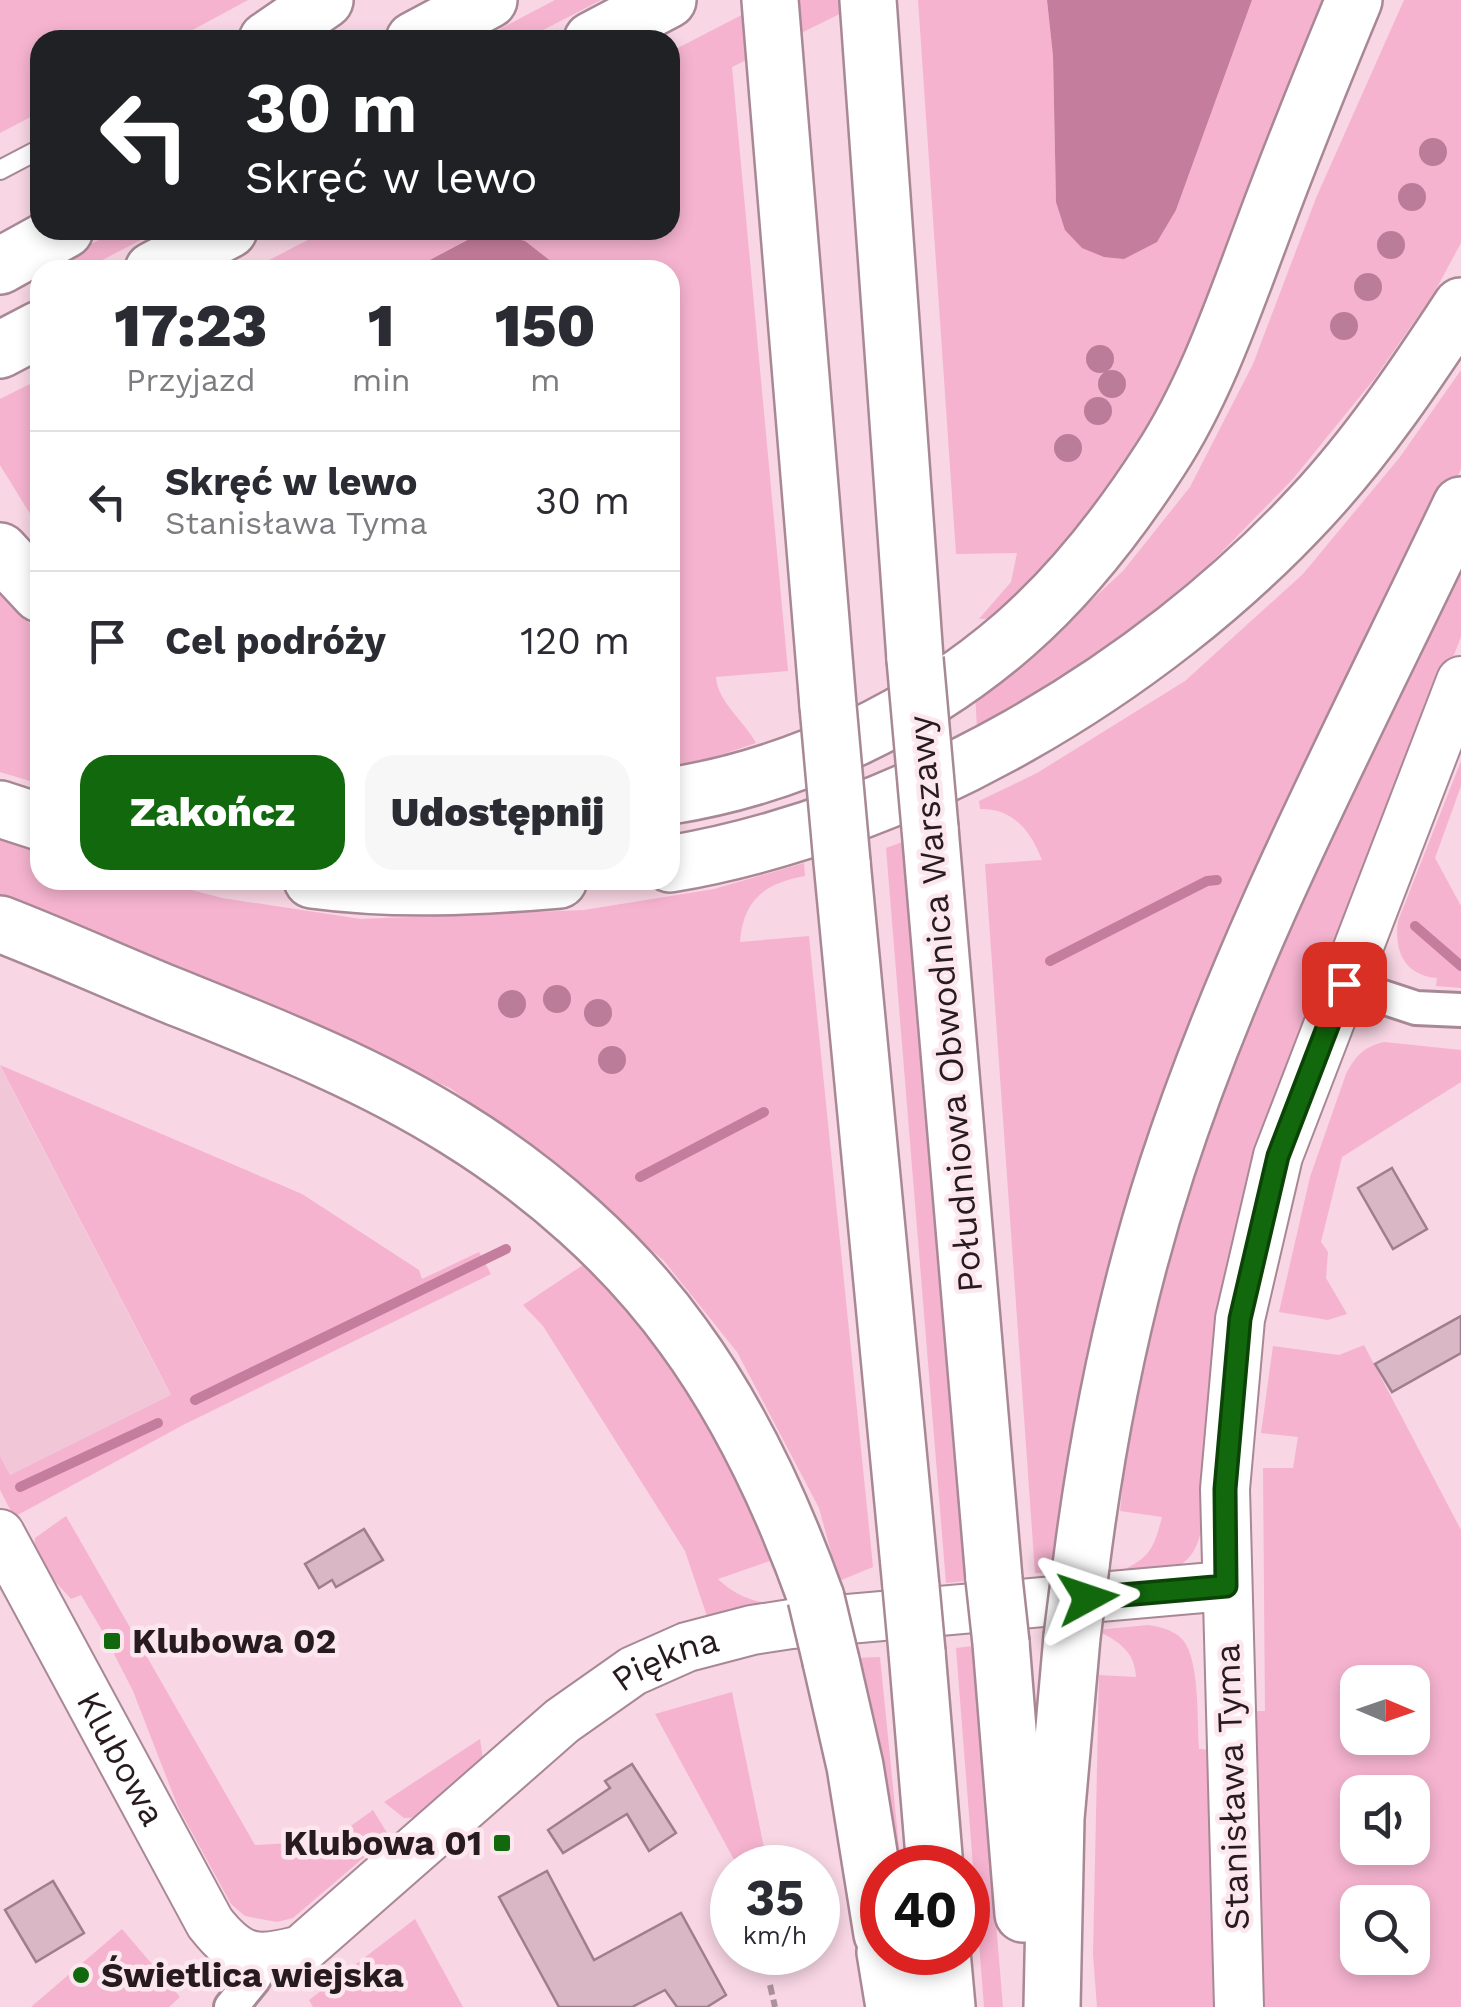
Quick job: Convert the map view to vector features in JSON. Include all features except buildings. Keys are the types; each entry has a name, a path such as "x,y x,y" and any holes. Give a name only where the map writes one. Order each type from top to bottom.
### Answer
{"highway":[{"path":"281,30 324,0"},
{"path":"433,30 490,0"},
{"path":"611,30 668,0"},
{"name":"Południowa Obwodnica Warszawy","path":"868,0 915,659 1031,2007"},
{"path":"680,794 764,774 848,741 938,692 1015,634 1082,566 1161,458 1207,372 1354,0"},
{"path":"772,22 828,706 933,1845"},
{"path":"0,254 30,228"},
{"path":"0,266 48,240"},
{"path":"171,260 210,240"},
{"path":"680,862 775,839 886,800 1061,712 1136,662 1233,584 1311,507 1389,414 1461,306"},
{"path":"0,350 30,334"},
{"path":"1052,2007 1056,1818 1072,1637 1094,1464 1167,1169 1212,1046 1260,932 1461,505"},
{"path":"0,550 30,583"},
{"path":"0,809 30,819"},
{"path":"0,924 256,1030 373,1084 455,1128 542,1189 622,1264 683,1335 740,1426 780,1506 816,1598 855,1766 868,1845"},
{"path":"889,1975 894,2007"},
{"path":"944,1975 947,2007"}],"street":[{"name":"Stanisława Tyma","path":"1240,2007 1225,1489 1240,1319 1278,1156 1461,682"},
{"path":"1344,984 1416,1008 1461,1010"},
{"name":"Klubowa","path":"0,1534 210,1923 240,1952 265,1960"},
{"name":"Piękna","path":"265,1960 302,1950 562,1721 633,1671 687,1646 792,1624 1226,1586"},
{"path":"231,2007 265,1960"}],"lane":[{"path":"266,30 324,0"},
{"path":"0,170 30,154"}],"path":[{"path":"770,1985 775,2007"}],"shaded area":[{"path":"0,0 248,0 192,30 30,30 30,117 0,133"},
{"path":"555,0 601,0 543,30 498,30"},
{"path":"771,0 868,0 732,67 788,671 716,677 726,703 756,743 680,769 680,260 541,260 476,240 680,240 680,47"},
{"path":"918,0 1047,0 1053,56 1056,202 1176,210 1252,0 1329,0 1217,285 1169,391 1119,473 1056,552 996,618 979,619 1011,582 1017,553 956,554"},
{"path":"1047,0 1252,0 1176,210 1157,242 1124,259 1104,257 1082,248 1065,230 1056,202 1053,56"},
{"path":"1404,0 1461,0 1461,243 1434,293 1375,378 1292,480 1206,568 1111,645 977,729 975,691 1042,646 1123,571 1190,487 1253,364 1316,198"},
{"path":"99,240 141,240 102,260 61,260"},
{"path":"308,240 466,240 429,260 269,260"},
{"path":"467,240 521,240 549,260 430,260"},
{"path":"1461,370 1461,469 1251,906 1064,1572 1035,1573 985,864 1042,860 1019,823 1002,812 980,809 979,801 1037,773 1185,681 1303,574 1400,457"},
{"path":"30,384 30,514 0,465 0,399"},
{"path":"1461,539 1461,637 1364,882 1197,1545 1190,1557 1170,1569 1118,1572 1149,1551 1162,1517 1120,1511 1123,1483 1110,1481 1134,1367 1214,1092"},
{"path":"0,588 30,624 30,781 0,772"},
{"path":"1461,761 1461,786 1435,858 1461,906 1461,988 1436,986 1437,978 1409,967 1400,951 1397,932"},
{"path":"0,839 30,847 30,890 192,890 361,919 584,910 714,889 804,863 805,876 778,883 751,905 740,942 809,936 873,1567 839,1581 819,1508 737,1352 664,1261 555,1164 450,1088 244,995 0,898"},
{"path":"905,841 966,1581 946,1583 886,848"},
{"path":"1384,1042 1461,1050 1461,1082 1342,1157 1321,1242 1328,1252 1326,1278 1347,1314 1328,1320 1279,1312 1310,1177 1346,1074 1361,1053"},
{"path":"0,1065 302,1194 419,1270 422,1279 479,1252 491,1274 183,1425 14,1517 0,1490 0,1456 10,1475 171,1395"},
{"path":"0,1066 171,1396 10,1475 0,1456"},
{"path":"595,1257 658,1326 787,1555 718,1579 752,1600 793,1607 710,1625 685,1551 543,1326 523,1305"},
{"path":"1364,1345 1461,1530 1461,2007 1259,2007 1250,1711 1265,1711 1263,1468 1293,1468 1298,1437 1261,1433 1273,1346 1339,1355"},
{"path":"66,1516 255,1845 330,1841 373,1810 389,1836 293,1918 277,1922 245,1916 231,1904 178,1807 133,1691 114,1654 122,1648 110,1628 103,1632 81,1595 71,1599 33,1557 35,1538"},
{"path":"1148,1625 1183,1640 1195,1676 1199,1749 1214,1750 1223,2007 1097,2007 1093,1954 1099,1675 1136,1677 1124,1648 1096,1630"},
{"path":"973,1646 990,1845 971,1845 956,1648"},
{"path":"880,1657 899,1845 883,1845 854,1658"},
{"path":"732,1692 763,1845 726,1845 655,1714"},
{"path":"480,1739 483,1760 425,1817 404,1818 384,1802"},
{"path":"990,1851 1003,2007 984,2007 982,1975 990,1975"},
{"path":"415,1919 463,2007 313,2007 309,2000"},
{"path":"122,1929 180,1997 169,2007 31,2007"}],"waterway":[{"path":"1050,961 1207,881 1217,880"},
{"path":"1415,926 1461,966"},
{"path":"640,1177 764,1112"},
{"path":"195,1400 506,1249"},
{"path":"20,1487 158,1423"}],"place":[{"name":"Klubowa 02","path":"112,1641"},
{"name":"Klubowa 01","path":"502,1843"},
{"name":"Świetlica wiejska","path":"81,1975"}],"route":[{"path":"1088,1598 1226,1586 1225,1489 1240,1319 1278,1156 1344,984"}]}
